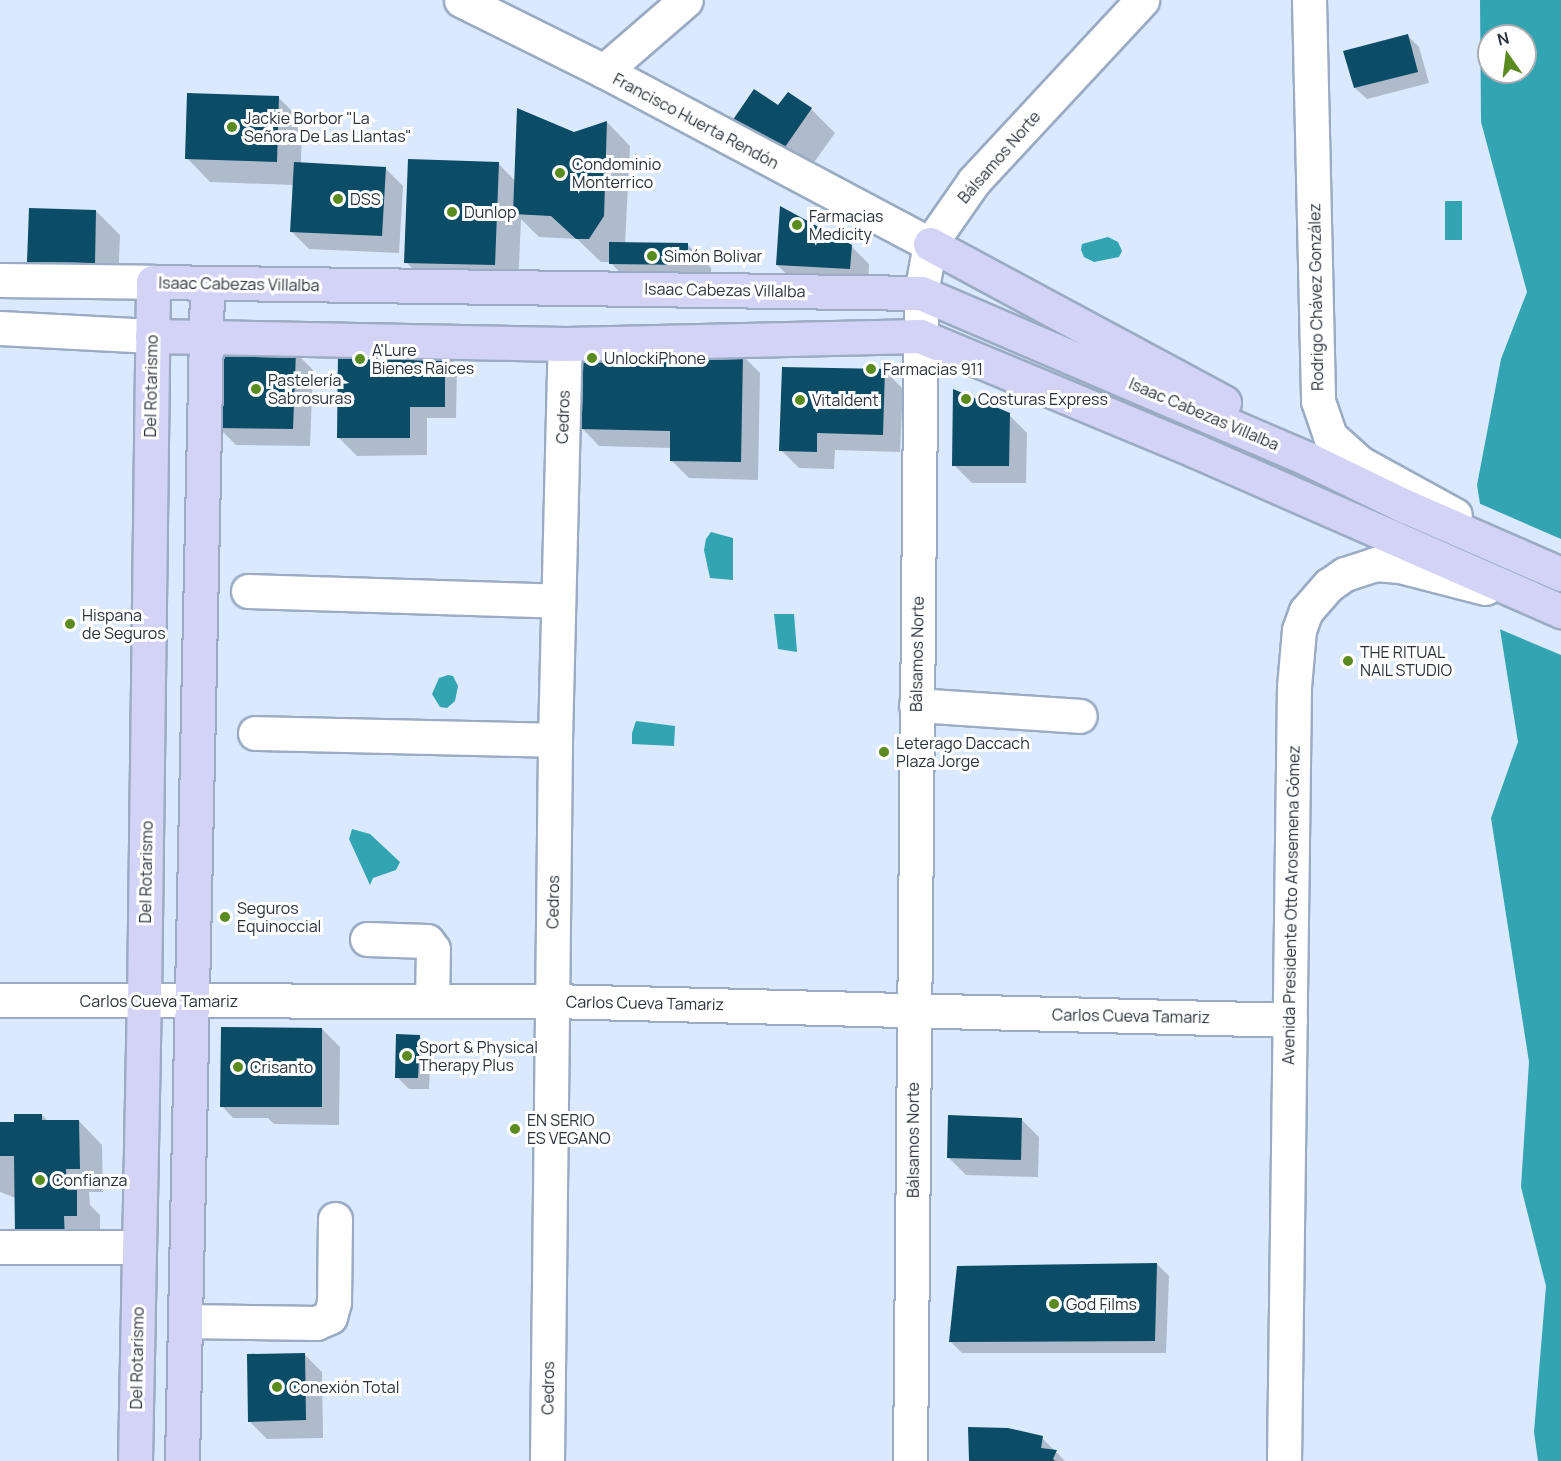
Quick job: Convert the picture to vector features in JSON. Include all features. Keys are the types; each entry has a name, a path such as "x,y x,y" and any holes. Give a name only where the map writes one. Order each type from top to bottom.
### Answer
{"main road":[{"path":"930,244 1292,439 1308,459"},
{"name":"Isaac Cabezas Villalba","path":"153,282 921,293 1308,459 1408,498 1559,573"},
{"name":"Del Rotarismo","path":"135,1461 144,1001 153,282"},
{"path":"182,1461 207,283"},
{"path":"152,336 566,344 920,336 1196,451 1396,552 1552,607"}],"street":[{"name":"Francisco Huerta Rendón","path":"461,0 604,71 930,244"},
{"path":"519,0 527,32"},
{"path":"604,71 686,0"},
{"name":"Bálsamos Norte","path":"910,1461 921,293 930,244 974,181 1142,0"},
{"name":"Rodrigo Chávez González","path":"1309,0 1318,401 1330,436 1408,498"},
{"name":"Isaac Cabezas Villalba","path":"2,275 153,282"},
{"path":"0,328 152,336"},
{"name":"Cedros","path":"547,1461 555,740 566,344"},
{"name":"Avenida Presidente Otto Arosemena Gómez","path":"1284,1461 1294,687 1299,630 1311,603 1329,585 1345,574 1375,564 1396,552"},
{"path":"248,591 558,601"},
{"path":"916,705 1080,716"},
{"path":"255,733 555,740"},
{"path":"367,939 427,941 433,949 432,1001"},
{"name":"Carlos Cueva Tamariz","path":"0,1000 552,1001 1290,1020"},
{"path":"185,1321 316,1323 330,1317 334,1302 335,1219"},
{"path":"0,1247 140,1247"}],"water":[{"path":"1480,0 1561,0 1561,1461 1538,1461 1534,1432 1546,1286 1521,1187 1529,1062 1491,818 1518,742 1477,485 1501,359 1527,292 1481,122 1481,84 1537,84 1537,24 1480,24"},
{"path":"1445,201 1462,201 1462,240 1445,240"},
{"path":"1108,237 1118,242 1122,251 1119,257 1094,262 1084,257 1081,250 1082,244"},
{"path":"711,532 733,538 733,580 710,578 704,550 706,539"},
{"path":"774,614 794,614 797,652 778,649"},
{"path":"453,676 458,686 455,701 447,708 440,707 432,694 439,678"},
{"path":"636,721 675,726 674,746 632,744 632,733"},
{"path":"352,829 370,834 400,862 396,870 373,878 370,885 349,839"}],"pier":[{"path":"1476,502 1561,539 1561,655 1497,628"}],"building":[{"path":"1408,34 1418,72 1354,88 1343,51"},
{"path":"754,89 778,105 788,92 812,108 776,160 728,127"},
{"name":"Jackie Borbor \"La Señora De Las Llantas\"","path":"187,93 279,96 277,162 185,159"},
{"name":"Condominio Monterrico","path":"517,108 574,132 607,121 604,216 589,239 576,239 551,216 513,214"},
{"name":"Dunlop","path":"408,159 499,162 495,265 404,263"},
{"name":"DSS","path":"294,162 386,167 382,236 290,232"},
{"name":"Farmacias Medicity","path":"780,206 852,245 850,269 776,265"},
{"path":"29,208 96,210 95,263 27,262"},
{"path":"609,242 688,243 688,265 609,264"},
{"name":"Pastelería Sabrosuras","path":"217,350 296,351 293,429 216,428"},
{"path":"445,351 445,407 410,407 410,438 337,438 338,352"},
{"path":"582,351 743,354 741,462 670,461 670,431 580,429"},
{"path":"782,367 885,369 883,435 817,433 817,452 779,451"},
{"path":"953,389 1010,413 1009,466 952,466"},
{"path":"221,1027 322,1028 322,1107 220,1107"},
{"name":"Sport & Physical Therapy Plus","path":"396,1034 420,1035 418,1078 395,1078"},
{"name":"Confianza","path":"14,1114 42,1114 42,1120 79,1120 80,1169 66,1169 67,1190 77,1190 77,1216 64,1216 65,1241 15,1234 14,1156 0,1156 0,1122 14,1122"},
{"path":"948,1115 1022,1118 1021,1160 947,1158"},
{"name":"God Films","path":"1157,1263 1155,1341 949,1342 957,1266"},
{"name":"Conexión Total","path":"305,1353 306,1420 248,1422 247,1354"},
{"path":"968,1427 1008,1428 1043,1436 1041,1448 1057,1450 1053,1459 1055,1461 969,1461"}],"place":[{"name":"Jackie Borbor \"La Señora De Las Llantas\"","path":"232,127"},
{"name":"Condominio Monterrico","path":"560,173"},
{"name":"DSS","path":"338,199"},
{"name":"Dunlop","path":"452,212"},
{"name":"Farmacias Medicity","path":"797,225"},
{"name":"Simón Bolivar","path":"652,256"},
{"name":"UnlockiPhone","path":"592,358"},
{"name":"A'Lure Bienes Raices","path":"360,359"},
{"name":"Farmacias 911","path":"871,369"},
{"name":"Pastelería Sabrosuras","path":"256,389"},
{"name":"Costuras Express","path":"966,399"},
{"name":"Vitaldent","path":"800,400"},
{"name":"Hispana de Seguros","path":"70,624"},
{"name":"THE RITUAL NAIL STUDIO","path":"1348,661"},
{"name":"Leterago Daccach Plaza Jorge","path":"884,752"},
{"name":"Seguros Equinoccial","path":"225,917"},
{"name":"Sport & Physical Therapy Plus","path":"407,1056"},
{"name":"Crisanto","path":"238,1067"},
{"name":"EN SERIO ES VEGANO","path":"515,1129"},
{"name":"Confianza","path":"40,1180"},
{"name":"God Films","path":"1054,1304"},
{"name":"Conexión Total","path":"277,1387"}]}
